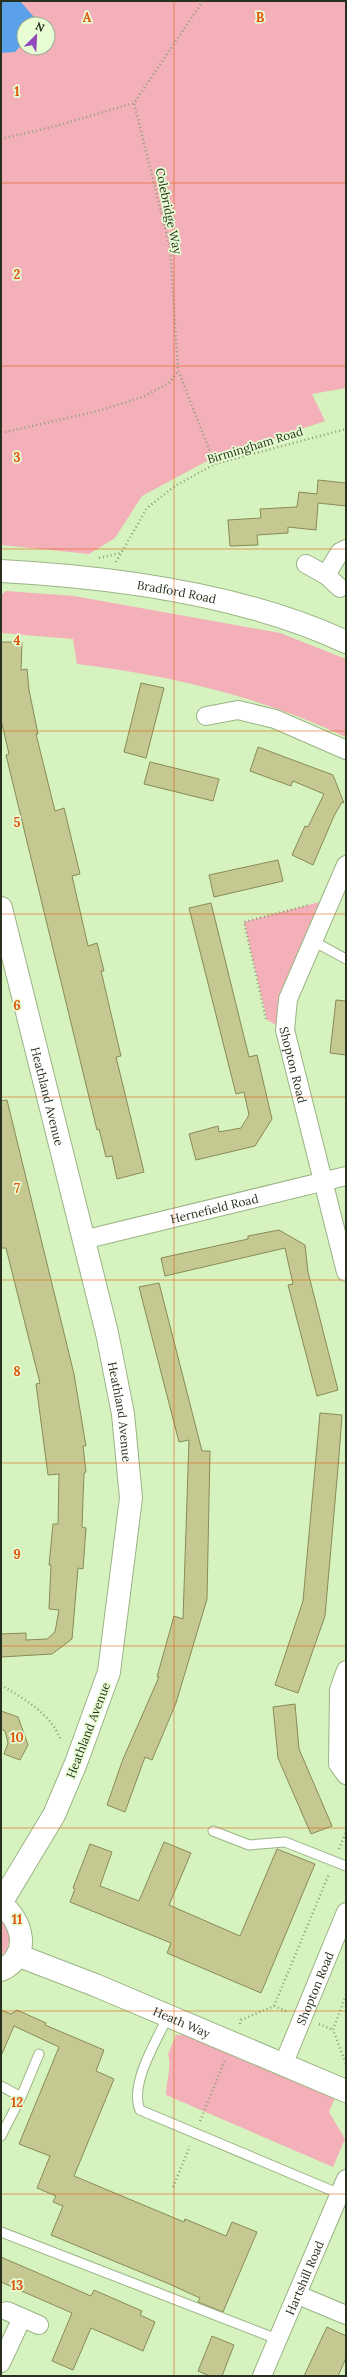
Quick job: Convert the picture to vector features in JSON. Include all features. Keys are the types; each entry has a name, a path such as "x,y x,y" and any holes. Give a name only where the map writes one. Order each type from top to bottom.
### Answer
{"street":[{"path":"326,574 340,552 346,549"},
{"path":"306,564 326,574 340,588"},
{"name":"Bradford Road","path":"1,571 109,579 266,610 346,642"},
{"path":"206,716 238,710 267,717 346,750"},
{"name":"Shopton Road","path":"346,865 288,999 285,1030 346,1272"},
{"name":"Heathland Avenue","path":"1,908 107,1333 123,1414 131,1498 109,1672 72,1772 54,1815 1,1903"},
{"name":"Hernefield Road","path":"83,1240 346,1176"},
{"path":"346,1670 340,1690 338,1764 346,1775"},
{"path":"1,1903 12,1913 19,1926 21,1940 17,1955 6,1968 1,1970"},
{"name":"Shopton Road","path":"283,2065 344,1922"},
{"name":"Heath Way","path":"17,1955 168,2016 346,2091"},
{"name":"Hartshill Road","path":"262,2376 276,2339 298,2295 343,2187"},
{"path":"298,2295 346,2315"},
{"path":"1,2364 14,2315 39,2325"}],"lane":[{"path":"313,941 346,959"},
{"path":"213,1831 249,1845 285,1842 346,1866"},
{"path":"168,2016 138,2083 138,2105 140,2110 343,2187"},
{"path":"1,2136 21,2096 39,2054"},
{"path":"1,2086 21,2096"},
{"path":"1,2232 276,2339"}],"path":[{"path":"1,139 56,126 134,103 203,1"},
{"name":"Colebridge Way","path":"134,103 170,248 178,370 215,464"},
{"path":"1,433 94,412 143,397 169,383 178,370"},
{"name":"Birmingham Road","path":"116,563 147,508 175,486 215,464 346,429"},
{"path":"285,1030 267,1020 244,922 331,899"},
{"path":"1,1685 34,1705 58,1732 72,1772"},
{"path":"274,2006 346,1832"},
{"path":"346,1995 333,2030 346,2064"},
{"path":"173,2187 195,2132"}],"shaded area":[{"path":"1,1 346,1 346,388 312,394 325,421 205,462 142,496 115,538 89,554 1,545"},
{"path":"6,591 74,596 280,633 346,659 346,737 281,710 248,699 180,681 146,674 77,664 73,639 1,633 1,595"},
{"path":"331,899 285,1030 267,1020 244,922"},
{"path":"1,1919 9,1933 9,1943 5,1952 1,1956"},
{"path":"176,2035 189,2035 335,2098 329,2112 345,2139 333,2167 166,2095 169,2068 168,2054"}],"water":[{"path":"1,1 20,1 33,16 16,16 16,51 1,53"}],"building":[{"path":"318,480 346,483 346,506 318,503 316,530 288,527 288,533 257,535 258,545 230,546 228,520 261,518 260,509 297,507 299,492 317,494"},
{"path":"1,642 22,642 21,670 27,669 29,690 38,734 36,734 55,811 64,808 80,874 72,876 88,946 97,943 104,971 101,971 121,1056 116,1057 144,1172 117,1179 112,1156 106,1157 99,1129 97,1130 6,755 9,754 1,720"},
{"path":"141,683 164,688 146,758 124,752"},
{"path":"258,747 333,775 344,803 342,802 334,816 313,865 292,855 305,826 308,827 324,794 293,781 291,786 250,771"},
{"path":"150,762 219,779 213,801 144,784"},
{"path":"278,860 283,881 214,897 209,875"},
{"path":"211,903 249,1057 257,1055 272,1119 255,1146 196,1160 189,1134 218,1126 219,1132 241,1128 249,1115 244,1092 236,1094 189,908"},
{"path":"336,1000 346,1001 346,1055 330,1053"},
{"path":"7,1100 74,1374 86,1446 83,1446 86,1472 84,1473 82,1527 86,1528 83,1569 78,1568 72,1639 52,1654 1,1657 1,1634 26,1633 26,1640 47,1639 55,1632 59,1610 49,1609 51,1565 49,1565 53,1524 58,1524 59,1474 48,1475 36,1384 40,1383 6,1248 1,1248 1,1101"},
{"path":"279,1230 305,1245 308,1272 338,1390 317,1396 288,1285 293,1284 285,1248 165,1276 161,1258 248,1239 248,1236"},
{"path":"159,1283 202,1451 210,1451 207,1599 176,1703 152,1760 145,1757 125,1812 107,1805 123,1759 159,1677 157,1677 174,1616 183,1619 189,1440 179,1442 139,1287"},
{"path":"320,1413 342,1415 339,1456 325,1616 298,1693 275,1685 303,1601"},
{"path":"295,1704 299,1749 332,1826 311,1834 278,1758 273,1707"},
{"path":"1,1711 18,1717 28,1745 20,1760 4,1754 8,1743 5,1731 1,1729"},
{"path":"164,1842 191,1853 169,1905 240,1936 277,1849 315,1864 261,1993 167,1953 171,1943 70,1902 75,1889 73,1888 90,1844 112,1852 100,1886 139,1901"},
{"path":"1,2010 11,2014 17,2010 46,2023 45,2025 104,2050 96,2071 114,2079 74,2176 184,2222 185,2219 226,2236 232,2222 257,2232 223,2312 198,2302 200,2298 167,2283 51,2235 63,2206 53,2202 56,2196 37,2188 50,2156 19,2144 59,2047 14,2026 1,2056"},
{"path":"1,2257 91,2296 94,2290 142,2311 140,2315 155,2322 143,2351 91,2328 73,2370 52,2361 72,2313 1,2282"},
{"path":"327,2327 346,2336 346,2358 338,2376 304,2376"},
{"path":"212,2336 234,2345 222,2376 210,2376 198,2371"}]}
